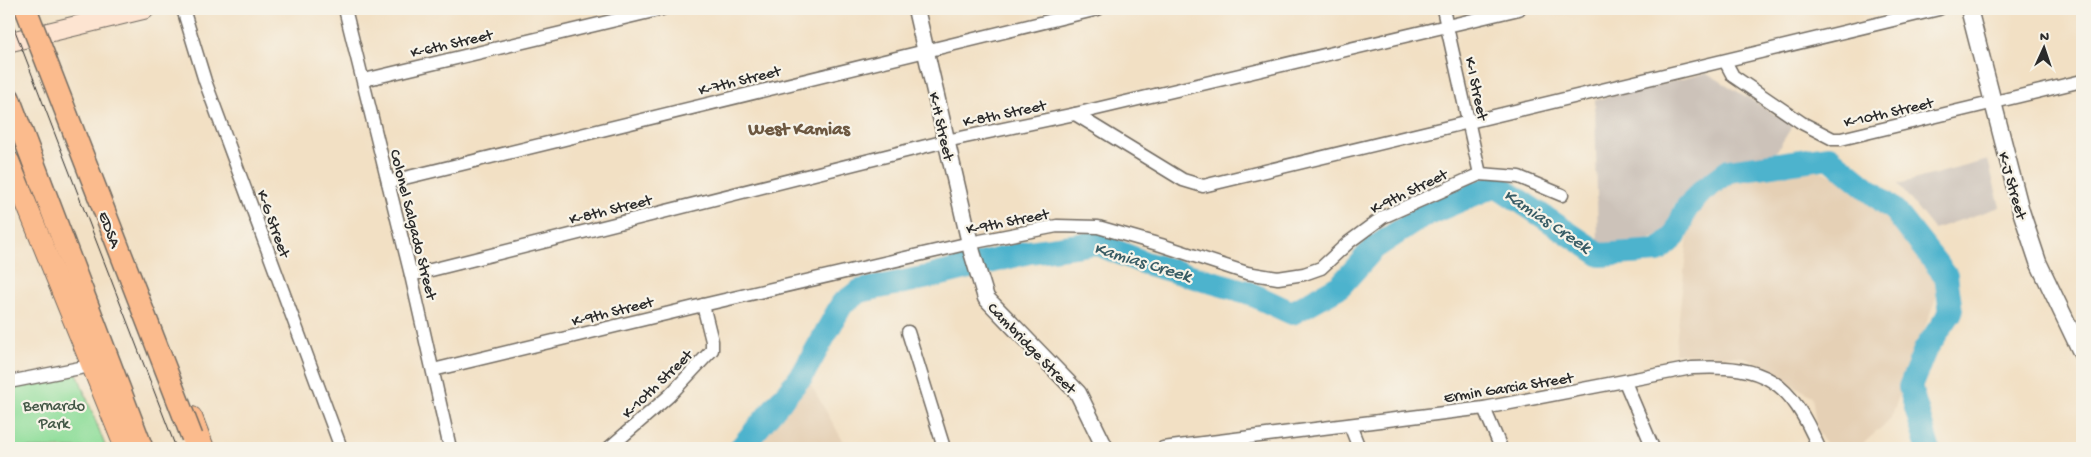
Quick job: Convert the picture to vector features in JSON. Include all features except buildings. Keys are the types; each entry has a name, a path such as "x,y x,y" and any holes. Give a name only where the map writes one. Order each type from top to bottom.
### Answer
{"highway":[{"name":"EDSA","path":"26,9 198,444"},
{"path":"9,98 135,446"}],"main road":[{"name":"EDSA","path":"34,9 198,444"},
{"path":"12,41 145,9"},
{"path":"9,161 90,366 135,446"}],"street":[{"name":"K-G Street","path":"183,9 205,81 341,448"},
{"name":"Colonel Salgado Street","path":"345,9 411,275 450,448"},
{"name":"K-6th Street","path":"364,80 662,9"},
{"name":"K-H Street","path":"916,9 971,248"},
{"name":"K-7th Street","path":"388,182 1098,9"},
{"name":"K-I Street","path":"1442,9 1448,26 1480,174"},
{"name":"K-8th Street","path":"411,275 946,141 1075,114 1519,9"},
{"path":"1075,114 1183,180 1203,186 1939,9"},
{"name":"K-J Street","path":"1969,9 2016,195 2038,262 2082,354"},
{"name":"K-10th Street","path":"1725,61 1733,76 1802,123 1833,138 1850,138 2082,81"},
{"name":"K-9th Street","path":"432,370 703,305 971,248 1057,226 1098,227 1247,272 1278,278 1304,274 1321,268 1349,242 1383,217 1480,174 1519,177 1562,195"},
{"name":"Cambridge Street","path":"971,248 986,298 1078,393 1105,448"},
{"name":"K-10th Street","path":"609,448 669,396 712,350 712,341 703,305"},
{"path":"908,332 944,448"},
{"path":"9,382 90,366"},
{"name":"Ermin Garcia Street","path":"1163,448 1232,444 1350,425 1484,408 1692,368 1733,368 1751,372 1784,390 1795,401 1806,418 1819,448"},
{"path":"1625,382 1652,448"},
{"path":"1484,408 1501,448"},
{"path":"1350,425 1359,448"}],"shaded area":[{"path":"1707,73 1793,125 1776,152 1717,173 1674,204 1670,228 1631,249 1598,246 1595,100"},
{"path":"1988,160 2000,207 1934,229 1898,184"},
{"path":"1805,164 1855,186 1943,279 1890,420 1858,448 1828,448 1817,430 1812,396 1745,357 1675,353 1690,218 1711,188 1733,174"},
{"path":"806,376 847,448 746,448 790,400"}],"green space":[{"name":"Bernardo Park","path":"77,373 106,448 9,448 9,385"}],"waterway":[{"name":"Kamias Creek","path":"741,448 803,374 842,304 860,291 933,276 1029,252 1095,243 1145,263 1247,292 1292,313 1340,286 1374,248 1421,217 1496,185 1601,255 1658,251 1675,236 1686,209 1702,191 1729,171 1829,157 1895,211 1946,276 1951,312 1925,350 1910,387 1928,448"}],"tram line":[{"path":"9,15 176,448"}],"district":[{"name":"West Kamias","path":"799,127"}]}
